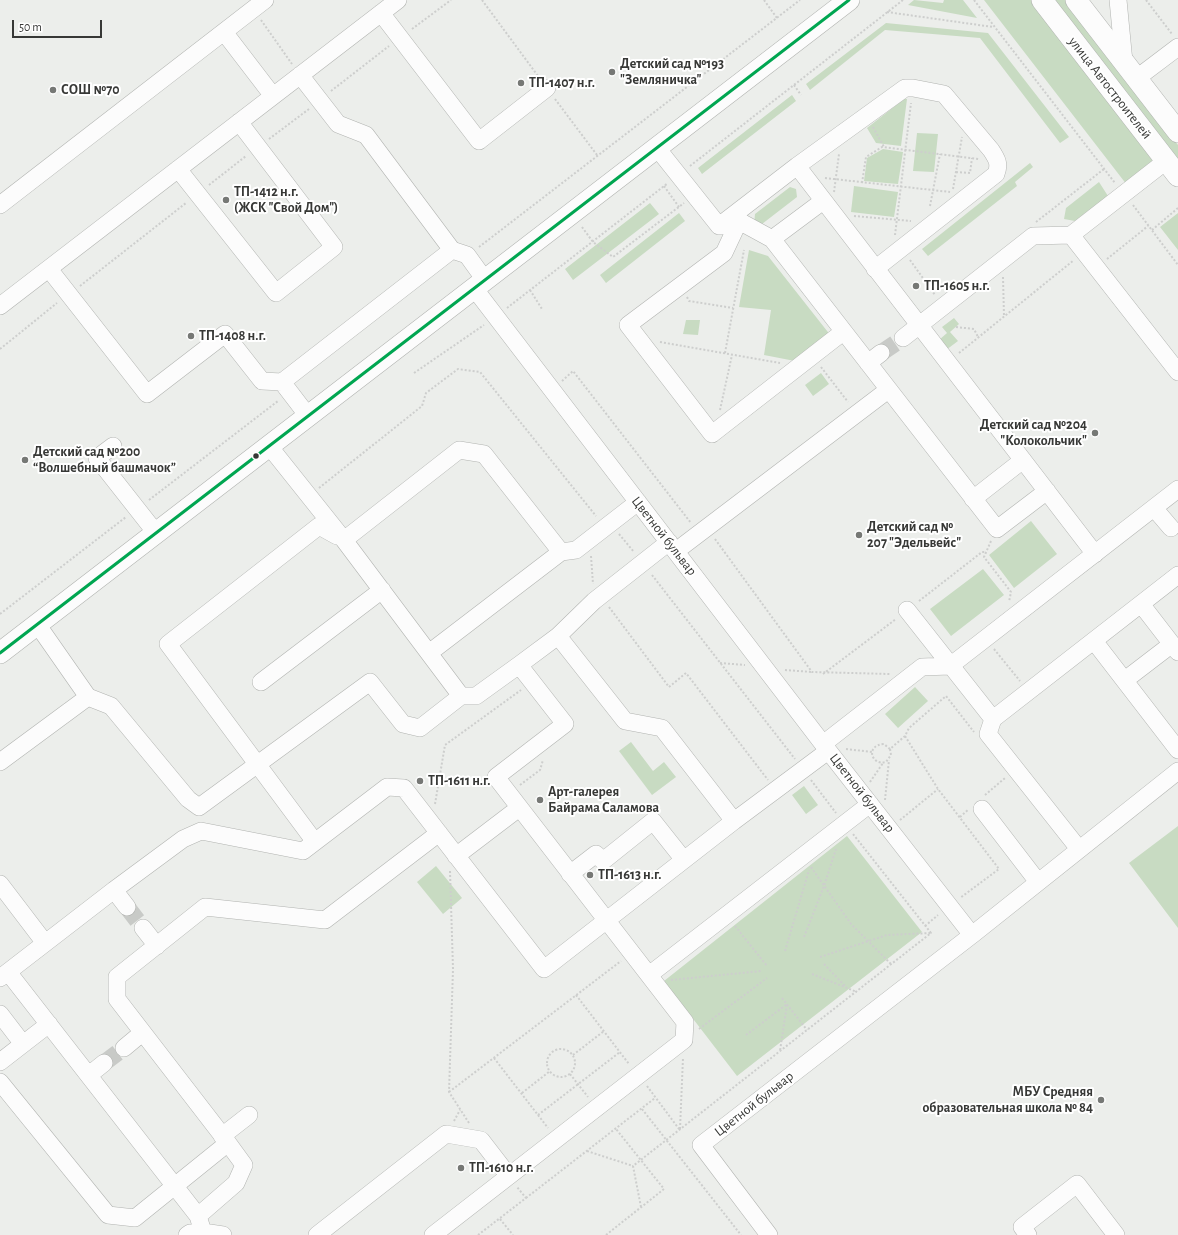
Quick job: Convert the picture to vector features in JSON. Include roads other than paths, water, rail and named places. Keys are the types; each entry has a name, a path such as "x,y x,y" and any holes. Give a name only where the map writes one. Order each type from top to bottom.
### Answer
{"main road":[{"path":"0,653 849,0"},
{"name":"улица Автостроителей","path":"1042,0 1172,168"},
{"name":"улица Автостроителей","path":"1076,0 1178,132"}],"street":[{"path":"0,306 398,0"},
{"path":"1118,0 1124,62"},
{"path":"0,205 259,5"},
{"path":"381,13 478,141 547,88"},
{"path":"224,32 273,96"},
{"path":"1137,78 1176,41"},
{"path":"49,269 147,394 225,334 262,381 282,382 452,250 366,135 338,124 300,75"},
{"path":"719,226 800,171 830,142 905,88 913,88 944,94 998,161 999,166 996,174 957,198 899,255 875,269"},
{"path":"178,169 276,293 334,247 239,122"},
{"path":"657,148 719,226"},
{"path":"903,338 1033,236 1072,235 1124,194 1172,168"},
{"path":"800,171 828,199 875,269 1095,554"},
{"path":"772,240 828,199"},
{"path":"719,226 739,221 772,240 843,332 875,358 888,390 997,529 1047,491"},
{"path":"739,221 724,253 628,325 712,434 843,332"},
{"path":"1072,235 1178,372"},
{"name":"Цветной бульвар","path":"452,250 467,255 496,316 828,750 872,799 972,935 701,1145 769,1235"},
{"path":"282,382 308,416"},
{"path":"199,807 258,766 370,682 403,724 420,728 461,696 476,696 601,603 642,563 702,530 888,390"},
{"path":"113,446 98,458 156,533"},
{"path":"269,446 344,540 461,696"},
{"path":"344,540 459,450 484,454 561,552"},
{"path":"973,499 1023,460"},
{"path":"198,1216 49,1024 4,975 114,890 183,840 201,831 303,851 387,787 404,788 544,969 828,750 922,667 950,666 1178,489"},
{"path":"429,653 561,552 576,550 638,502"},
{"path":"1154,508 1171,528"},
{"path":"315,842 168,644 319,526 344,540"},
{"path":"1079,849 988,734 993,719 1178,575"},
{"path":"262,682 382,590"},
{"path":"1125,680 1175,648 1141,604"},
{"path":"907,610 993,719"},
{"path":"37,624 88,697 111,706 188,799 199,807 201,831"},
{"path":"558,636 625,721 662,728 734,821"},
{"path":"1094,641 1178,750"},
{"path":"433,1235 638,1074 684,1040 685,1022 496,777 565,724 519,665"},
{"path":"0,762 88,697"},
{"path":"972,935 1178,771"},
{"path":"651,978 726,915 844,823 872,799"},
{"path":"979,804 1038,882"},
{"path":"454,853 519,808"},
{"path":"570,874 596,854 603,861 653,821 684,860"},
{"path":"223,1235 195,1233 198,1216 236,1184 244,1165 117,999 117,977 205,907 325,920 435,828"},
{"path":"0,884 45,943"},
{"path":"114,890 127,907"},
{"path":"143,928 157,946"},
{"path":"0,1014 23,1044"},
{"path":"0,1062 49,1024"},
{"path":"124,1048 142,1033"},
{"path":"89,1075 104,1063"},
{"path":"0,1082 108,1215 135,1218 175,1185 225,1140 248,1115"},
{"path":"316,1235 446,1134 481,1140 508,1175"},
{"path":"1028,1235 1022,1227 1077,1184 1116,1235"}],"tunnel":[{"path":"881,353 903,338"},
{"path":"127,907 143,928"},
{"path":"104,1063 124,1048"}],"place":[{"name":"Детский сад №193 \"Земляничка\"","path":"612,72"},
{"name":"ТП-1407 н.г.","path":"521,83"},
{"name":"СОШ №70","path":"53,90"},
{"name":"ТП-1412 н.г. (ЖСК \"Свой Дом\")","path":"226,200"},
{"name":"ТП-1605 н.г.","path":"916,286"},
{"name":"ТП-1408 н.г.","path":"191,336"},
{"name":"Детский сад №204 \"Колокольчик\"","path":"1095,433"},
{"name":"Детский сад №200 “Волшебный башмачок”","path":"25,460"},
{"name":"Детский сад № 207 \"Эдельвейс\"","path":"859,535"},
{"name":"ТП-1611 н.г.","path":"420,781"},
{"name":"Арт-галерея Байрама Саламова","path":"540,800"},
{"name":"ТП-1613 н.г.","path":"590,875"},
{"name":"МБУ Средняя образовательная школа № 84","path":"1101,1100"},
{"name":"ТП-1610 н.г.","path":"461,1168"}]}
